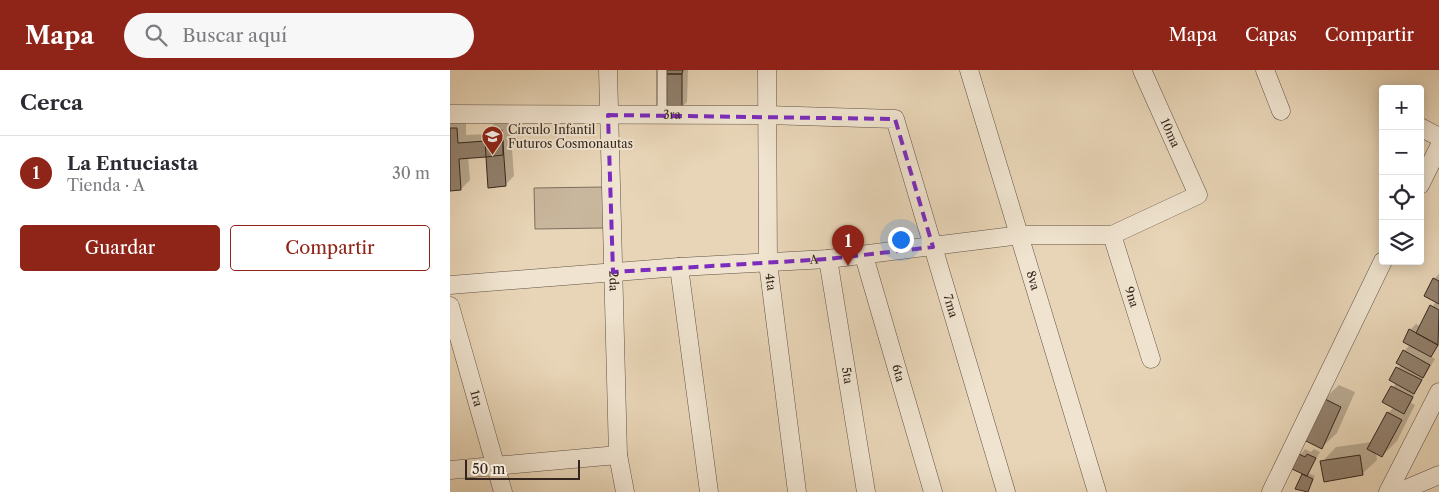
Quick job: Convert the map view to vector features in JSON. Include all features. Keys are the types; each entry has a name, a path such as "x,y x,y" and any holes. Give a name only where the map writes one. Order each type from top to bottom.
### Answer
{"street":[{"name":"2da","path":"608,70 618,456 625,492"},
{"name":"4ta","path":"767,70 768,263 797,492"},
{"name":"8va","path":"969,70 1097,492"},
{"name":"10ma","path":"1142,70 1198,196"},
{"path":"1265,70 1281,111"},
{"name":"3ra","path":"450,114 767,115 895,119"},
{"name":"7ma","path":"895,119 1006,492"},
{"path":"1424,129 1439,137"},
{"path":"1424,177 1439,147"},
{"name":"A","path":"450,285 679,267 864,256 1020,235 1112,235 1198,196"},
{"name":"9na","path":"1112,235 1151,360"},
{"name":"6ta","path":"864,256 933,492"},
{"name":"5ta","path":"828,259 866,492"},
{"path":"1271,492 1381,265"},
{"path":"679,267 709,492"},
{"name":"1ra","path":"450,306 502,492"},
{"path":"1388,492 1439,392"},
{"path":"450,470 618,456"},
{"path":"1399,492 1439,476"}],"lane":[{"path":"662,70 662,115"}],"highlighted area":[{"path":"608,115 895,119 933,247 828,259 613,272"}],"shaded area":[{"path":"604,187 604,228 535,229 534,188"}],"building":[{"path":"665,70 683,70 682,74 665,74"},
{"path":"665,74 682,74 682,109 665,109"},
{"path":"450,128 457,128 458,143 485,141 485,132 502,130 506,186 488,188 486,157 459,159 461,190 450,191"},
{"path":"503,140 503,155 486,157 485,141"},
{"path":"1433,278 1439,281 1439,304 1424,296"},
{"path":"1430,305 1439,310 1438,345 1416,333"},
{"path":"1409,329 1438,345 1431,357 1403,342"},
{"path":"1403,350 1430,365 1423,378 1396,363"},
{"path":"1396,367 1422,380 1414,394 1389,380"},
{"path":"1391,386 1413,397 1404,414 1382,402"},
{"path":"1323,398 1341,407 1322,449 1304,440"},
{"path":"1387,412 1402,420 1382,457 1367,449"},
{"path":"1299,454 1305,457 1307,454 1316,458 1307,476 1292,469"},
{"path":"1360,455 1363,475 1324,482 1320,461"},
{"path":"1302,474 1313,479 1308,492 1295,489"}],"place":[{"name":"Círculo Infantil Futuros Cosmonautas","path":"492,156"},
{"name":"La Entuciasta","path":"848,266"}]}
